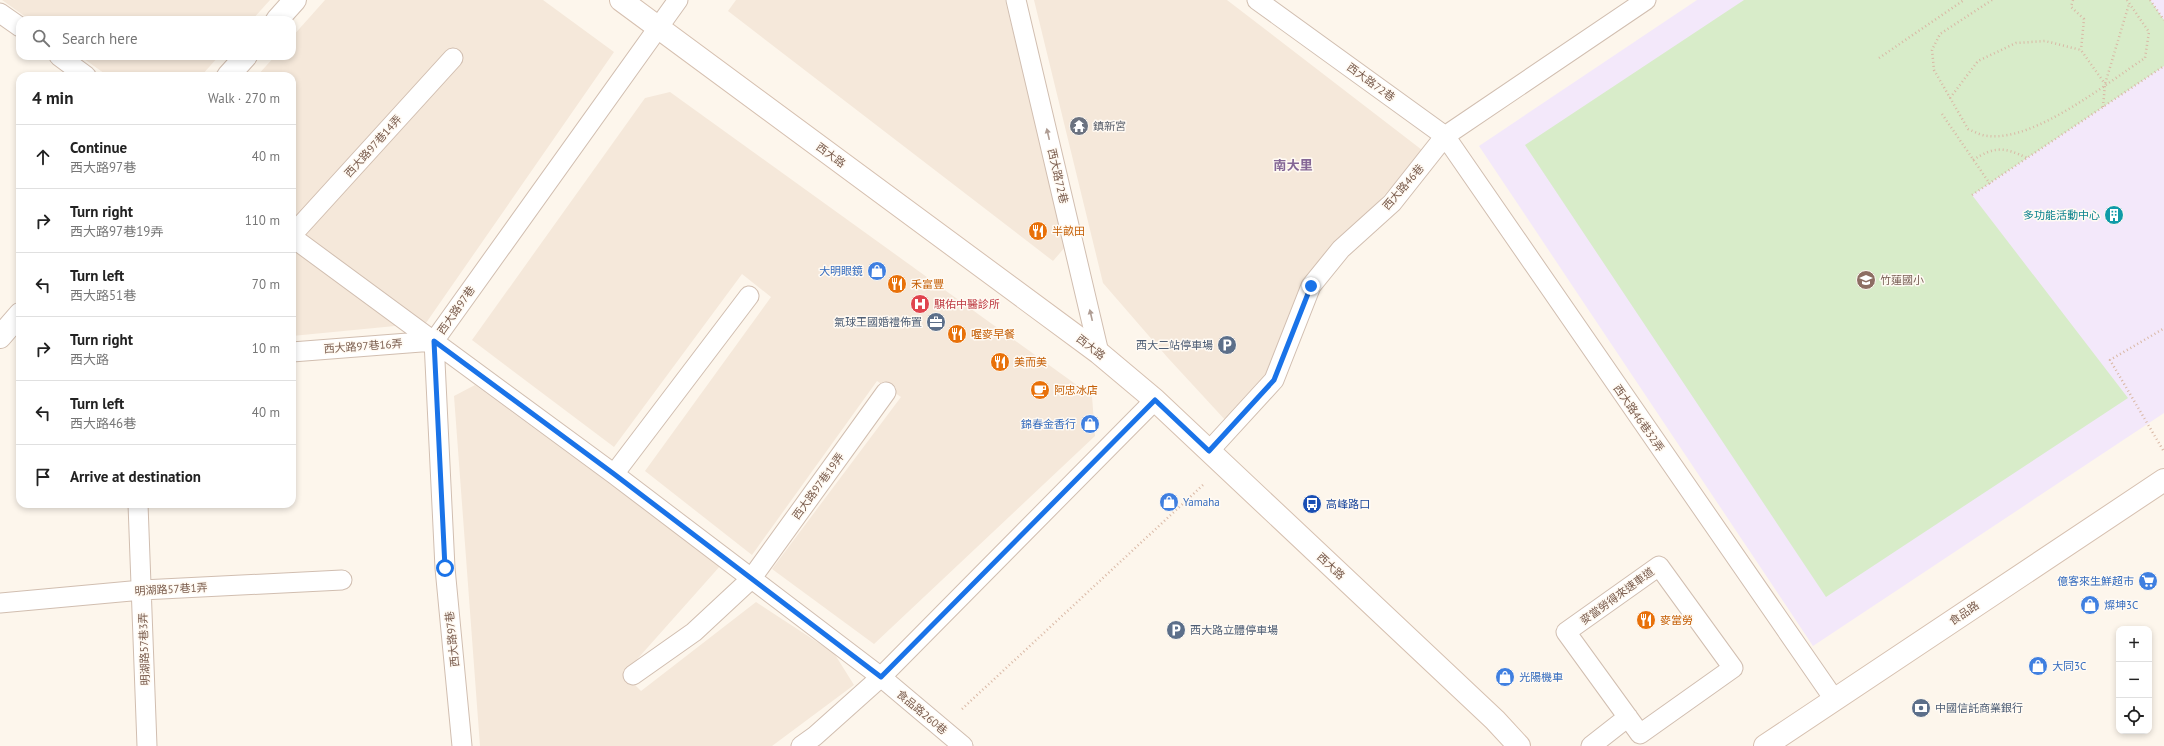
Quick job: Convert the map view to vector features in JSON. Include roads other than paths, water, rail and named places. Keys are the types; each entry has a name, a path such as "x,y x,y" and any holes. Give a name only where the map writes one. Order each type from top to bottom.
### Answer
{"street":[{"path":"281,16 295,0"},
{"name":"西大路","path":"621,0 1100,353 1155,400 1495,720 1519,746"},
{"path":"232,72 242,60"},
{"path":"0,337 16,319"},
{"name":"食品路","path":"1765,746 2164,480"}],"lane":[{"name":"西大路97巷","path":"462,746 445,568 434,341 657,26 678,0"},
{"name":"西大路72巷","path":"1016,0 1100,353"},
{"name":"西大路72巷","path":"1257,0 1445,136"},
{"name":"西大路46巷","path":"1217,459 1274,380 1311,286 1340,249 1392,203 1445,136 1646,0"},
{"path":"0,13 16,24"},
{"name":"西大路97巷14弄","path":"296,232 453,58"},
{"path":"64,60 81,72"},
{"name":"西大路46巷32弄","path":"1445,136 1834,699"},
{"name":"西大路97巷14弄","path":"296,239 434,341"},
{"path":"614,474 749,296"},
{"path":"434,341 614,474 881,677"},
{"name":"西大路97巷16弄","path":"296,352 434,341"},
{"name":"西大路97巷19弄","path":"633,675 694,632 751,579 886,392"},
{"path":"801,746 815,736 881,677 1155,400"},
{"name":"明湖路57巷3弄","path":"138,508 147,746"},
{"name":"麥當勞得來速車道","path":"1659,566 1733,668 1640,734 1628,717 1566,632 1659,566"},
{"name":"明湖路57巷1弄","path":"0,603 142,590 342,580"},
{"name":"食品路260巷","path":"881,677 963,746"},
{"path":"1591,746 1628,717"}],"place":[{"name":"鎮新宮","path":"1079,126"},
{"name":"多功能活動中心","path":"2114,215"},
{"name":"半畝田","path":"1038,231"},
{"name":"大明眼鏡","path":"877,271"},
{"name":"竹蓮國小","path":"1866,280"},
{"name":"禾富豐","path":"897,284"},
{"name":"騏佑中醫診所","path":"920,304"},
{"name":"氣球王國婚禮佈置","path":"936,322"},
{"name":"喔麥早餐","path":"957,334"},
{"name":"西大二站停車場","path":"1227,345"},
{"name":"美而美","path":"1000,362"},
{"name":"阿忠冰店","path":"1040,390"},
{"name":"錦春金香行","path":"1090,424"},
{"name":"Yamaha","path":"1169,502"},
{"name":"高峰路口","path":"1312,504"},
{"name":"億客來生鮮超市","path":"2148,581"},
{"name":"燦坤3C","path":"2090,605"},
{"name":"麥當勞","path":"1646,620"},
{"name":"西大路立體停車場","path":"1176,630"},
{"name":"大同3C","path":"2038,666"},
{"name":"光陽機車","path":"1505,677"},
{"name":"中國信託商業銀行","path":"1921,708"}],"district":[{"name":"南大里","path":"1293,165"}]}
